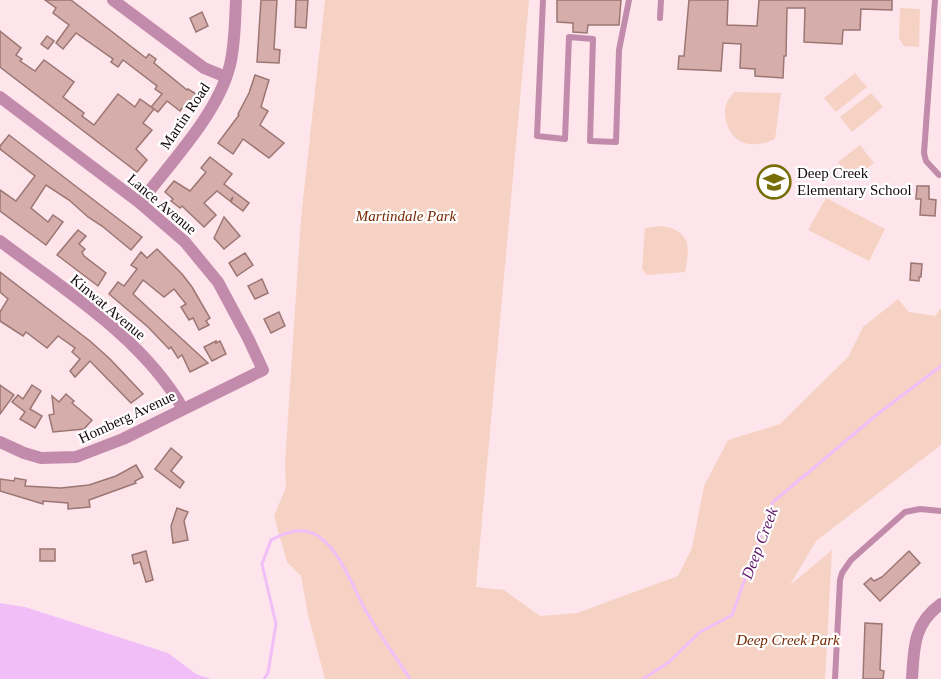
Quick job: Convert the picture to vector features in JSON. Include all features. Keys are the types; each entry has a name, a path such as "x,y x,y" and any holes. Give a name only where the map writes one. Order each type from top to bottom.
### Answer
{"street":[{"path":"113,0 195,62 226,77"},
{"name":"Martin Road","path":"140,203 203,120 221,92 232,49 236,0"},
{"name":"Lance Avenue","path":"0,97 140,203 185,242 218,282 249,338 263,370"},
{"name":"Kinwat Avenue","path":"0,241 106,322 142,355 164,380 183,408"},
{"name":"Homberg Avenue","path":"0,442 41,458 76,457 123,440 263,370"},
{"path":"912,679 918,629 933,610 941,604"}],"lane":[{"path":"543,0 537,136 565,139 569,37 593,39 590,141 616,142 619,50 628,0"},
{"path":"660,18 661,0"},
{"path":"935,0 924,153 926,161 939,175"},
{"path":"836,679 840,580 845,566 905,512 920,509 941,511"}],"green space":[{"path":"325,0 529,0 476,587 504,590 540,616 577,613 678,576 692,548 704,486 728,440 780,424 848,357 863,327 898,299 909,312 935,316 941,308 941,445 816,541 790,585 832,550 825,679 325,679 308,615 301,576 287,562 274,516 286,487 285,463 301,218"},
{"path":"900,8 920,9 919,47 904,46 899,38"},
{"path":"855,73 867,87 836,112 824,98"},
{"path":"734,92 781,93 775,139 760,144 746,144 730,132 725,112 727,103"},
{"path":"871,93 883,107 852,132 840,117"},
{"path":"860,145 874,163 852,180 838,162"},
{"path":"826,198 885,229 869,261 808,230"},
{"path":"662,226 679,232 686,241 688,255 685,272 647,275 642,269 645,228"}],"shaded area":[{"path":"0,603 25,607 168,653 196,674 211,679 0,679"}],"building":[{"path":"45,0 71,0 146,58 149,54 156,59 154,63 187,90 196,94 196,100 190,108 182,108 180,111 167,101 158,112 151,107 162,94 155,89 157,86 123,60 118,67 111,62 113,59 76,33 63,49 56,43 69,25 53,13 56,8"},
{"path":"261,0 277,0 274,49 280,50 279,63 257,62"},
{"path":"296,0 308,0 306,28 295,27"},
{"path":"557,0 621,0 619,25 588,25 587,33 573,32 573,23 557,22"},
{"path":"689,0 728,0 727,25 757,26 759,0 892,0 892,10 861,9 860,30 843,30 842,44 804,42 805,8 787,8 783,78 755,76 755,69 740,68 741,44 723,43 721,71 678,69 679,56 684,56"},
{"path":"202,12 208,26 196,32 190,18"},
{"path":"0,31 21,48 16,55 22,59 20,61 35,71 44,60 74,82 63,97 84,113 82,116 94,125 118,94 135,107 140,99 154,109 143,123 152,130 136,149 147,160 137,172 0,67"},
{"path":"47,36 54,41 48,49 41,44"},
{"path":"255,75 269,80 261,107 268,111 260,125 284,143 269,158 243,139 233,154 218,143 239,115"},
{"path":"9,135 142,237 131,250 69,200 46,185 31,208 48,222 53,215 63,222 46,245 0,211 0,190 16,201 35,176 0,149"},
{"path":"210,157 232,174 224,184 249,203 243,211 231,202 233,197 230,201 217,191 204,203 216,215 204,227 182,206 180,208 171,201 173,199 165,192 174,181 190,191 206,172 201,168"},
{"path":"917,186 929,186 929,199 936,200 935,216 920,215 921,199 916,199"},
{"path":"224,217 240,236 224,249 214,238"},
{"path":"78,230 86,236 79,244 85,249 82,252 84,256 106,273 98,286 57,255"},
{"path":"157,249 192,287 210,318 206,321 209,325 199,330 193,318 189,320 181,307 186,304 174,289 164,297 143,280 133,294 208,363 190,372 182,355 178,358 171,347 169,349 148,327 109,294 118,282 124,286 137,269 131,265 141,252 147,258"},
{"path":"245,253 253,265 237,276 229,263"},
{"path":"911,263 922,264 919,281 910,280"},
{"path":"0,272 90,341 143,394 131,403 90,361 75,377 70,371 80,359 72,352 75,348 58,336 47,348 26,332 23,336 0,321 0,312 8,299 0,292"},
{"path":"262,279 268,293 255,299 248,286"},
{"path":"279,312 285,326 271,333 264,319"},
{"path":"216,341 216,343 220,341 226,354 212,361 204,347"},
{"path":"0,385 14,395 0,414"},
{"path":"32,385 41,391 30,409 42,416 35,428 20,419 25,412 12,402 18,395 23,399"},
{"path":"66,394 74,401 72,403 92,420 84,429 53,432 49,415 54,414 52,396 59,402"},
{"path":"171,448 182,457 171,471 184,482 180,488 155,469"},
{"path":"136,465 143,477 135,481 136,483 89,500 90,507 68,509 68,503 43,501 43,504 0,491 0,479 26,480 25,486 61,488 89,485 116,476"},
{"path":"177,508 188,512 184,521 188,540 173,543 171,526"},
{"path":"40,549 55,549 55,561 40,561"},
{"path":"146,551 153,580 146,582 140,562 134,564 132,555"},
{"path":"909,551 920,563 880,601 864,584 871,578 874,581 882,577"},
{"path":"865,623 882,624 880,670 884,671 883,679 863,679"}],"waterway":[{"name":"Deep Creek","path":"643,679 669,662 700,632 732,615 773,502 879,413 941,366"},
{"name":"Deep Creek","path":"264,679 268,673 276,624 262,564 271,540 300,531 318,536 334,551 372,622 410,679"}],"place":[{"name":"Deep Creek Elementary School","path":"774,182"}],"park label":[{"name":"Martindale Park","path":"406,216"},
{"name":"Deep Creek Park","path":"788,640"}]}
